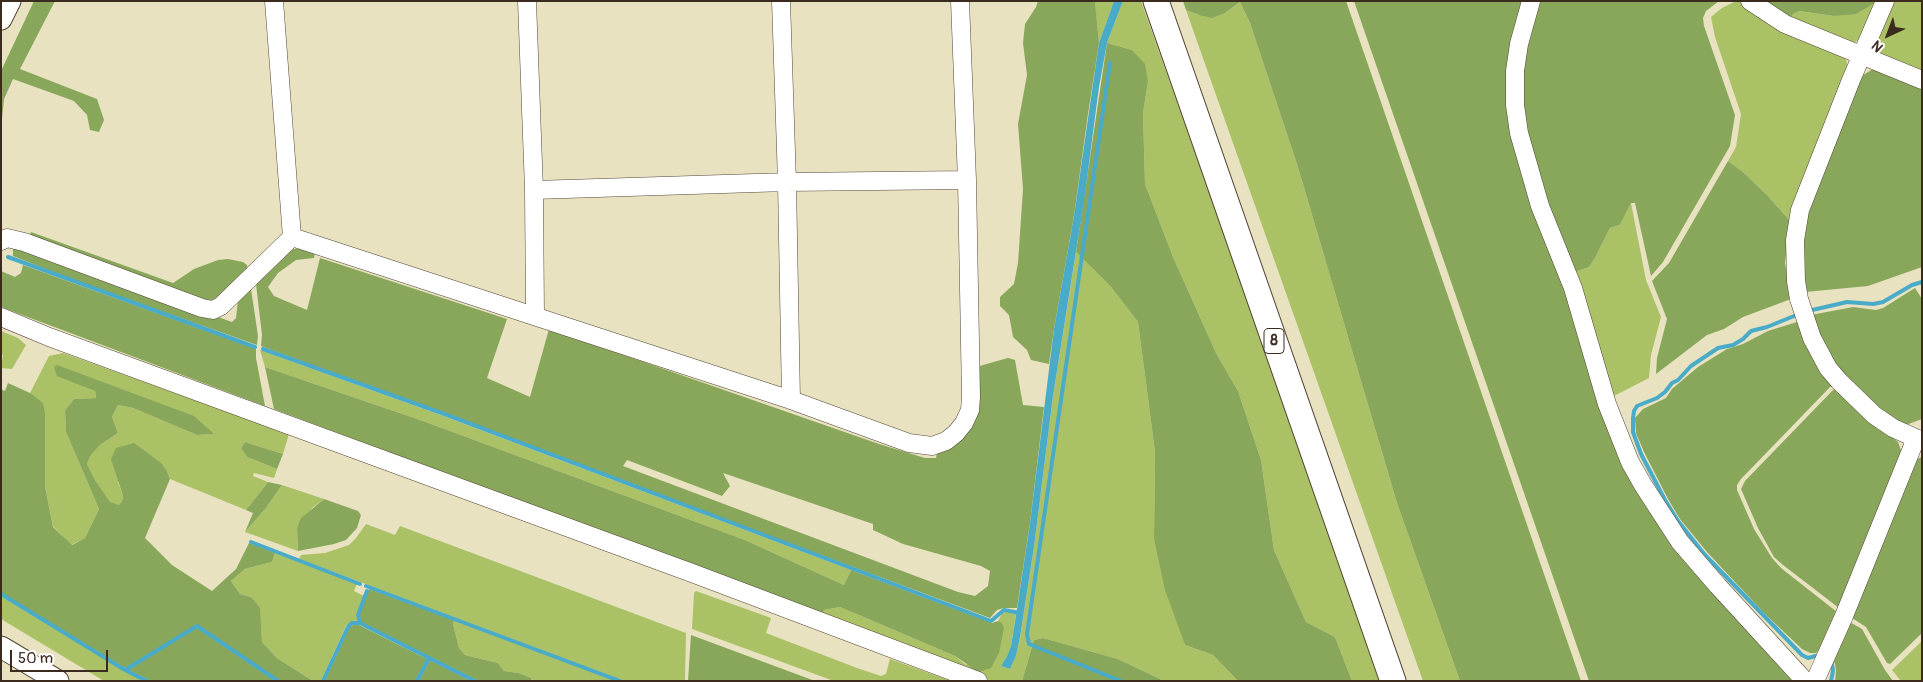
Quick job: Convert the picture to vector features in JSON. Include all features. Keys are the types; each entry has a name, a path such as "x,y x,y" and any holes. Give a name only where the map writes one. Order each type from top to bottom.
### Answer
{"highway":[{"name":"8","path":"1156,1 1393,681"},
{"name":"8","path":"1172,1 1408,681"}],"main road":[{"path":"1,19 10,1"},
{"path":"1,647 58,681"}],"street":[{"path":"274,1 292,237"},
{"path":"527,1 534,190 535,316"},
{"path":"781,1 791,400"},
{"path":"292,237 791,400 910,443 932,446 946,441 964,423 970,410 971,397 967,180 960,1"},
{"path":"1530,1 1519,44 1515,71 1515,105 1519,133 1540,206 1573,288 1607,404 1630,462 1680,542 1805,681"},
{"path":"1750,1 1784,24 1922,80"},
{"path":"1821,667 1919,439 1893,428 1874,415 1839,381 1819,352 1804,313 1796,281 1795,240 1800,210 1885,1"},
{"path":"534,190 787,182 967,180"},
{"path":"1,241 7,238 24,242 202,308 213,310 221,306 292,237"},
{"path":"1,317 701,576 978,681"}],"green space":[{"path":"34,1 55,1 20,69 97,99 104,120 99,132 90,130 87,115 74,101 13,79 4,99 1,129 1,71"},
{"path":"1038,1 1095,1 1099,43 1074,216 1049,364 1031,360 1027,350 1013,337 1009,315 1000,306 1000,297 1014,284 1018,263 1023,189 1018,124 1027,75 1023,43 1025,24"},
{"path":"1095,1 1114,1 1099,43 1096,13"},
{"path":"1123,1 1141,1 1341,564 1380,681 1352,681 1335,637 1306,622 1274,550 1261,460 1238,391 1216,353 1173,257 1145,184 1143,113 1148,82 1132,50 1107,43"},
{"path":"1183,1 1346,1 1581,681 1460,681 1397,503 1297,164 1250,23 1240,2 1225,13 1212,18 1186,10"},
{"path":"1354,1 1525,1 1510,107 1635,485 1796,681 1589,681"},
{"path":"1537,1 1719,1 1706,11 1703,18 1704,26 1735,115 1730,146 1663,262 1651,276 1635,203 1631,203 1620,225 1610,228 1589,267 1572,273 1523,132 1521,75 1525,43"},
{"path":"1736,1 1742,1 1846,58 1848,71 1790,221 1768,196 1743,172 1728,161 1736,147 1741,114 1715,37 1711,17 1722,8"},
{"path":"1756,1 1878,1 1856,14 1834,16 1799,11 1793,14 1789,21"},
{"path":"1892,1 1922,1 1922,75 1880,59 1876,51 1875,44"},
{"path":"1240,2 1250,23 1297,164 1397,503 1460,681 1423,681 1186,10 1199,15 1225,13"},
{"path":"1877,2 1860,39 1853,43 1789,21 1793,14 1799,11 1834,16"},
{"path":"1107,43 1132,50 1145,64 1148,82 1143,113 1145,184 1173,257 1216,353 1238,391 1261,460 1274,550 1306,622 1335,637 1352,681 1238,681 1213,655 1185,645 1165,590 1154,539 1155,452 1138,322 1111,287 1076,252"},
{"path":"1873,69 1922,86 1922,267 1868,286 1805,292 1803,223 1860,77"},
{"path":"1728,161 1743,172 1768,196 1790,221 1785,263 1791,299 1743,317 1724,329 1707,335 1656,374 1657,358 1667,319 1652,281 1669,263"},
{"path":"1631,203 1646,280 1661,317 1651,355 1649,378 1612,397 1572,273 1589,267 1610,228 1620,225"},
{"path":"31,232 173,283 194,269 218,260 228,259 243,262 247,265 248,271 224,295 211,300 197,299 29,239"},
{"path":"22,247 232,322 236,318 238,300 251,289 258,336 257,345 74,280 13,256 13,248"},
{"path":"306,248 315,252 314,258 296,260 278,273 268,287 274,296 307,310 320,258 507,319 487,378 530,397 549,329 879,444 925,458 936,458 938,449 969,426 976,367 1008,358 1015,360 1023,405 1044,407 1030,523 1017,608 997,610 990,618 261,346 262,335 256,284 293,249","holes":["627,460 722,496 730,486 723,473 873,524 873,530 903,544 981,566 990,571 988,586 975,596 958,592 623,466"]},
{"path":"1076,252 1111,287 1138,322 1155,452 1154,539 1185,645 1213,655 1238,681 1164,681 1118,659 1043,638 1034,640 1022,681 989,681 822,615 824,610 840,607 955,656 966,665 1001,623 998,621 1002,614 1005,612 1016,614 1011,646 1001,666 1010,669 1016,656 1020,637 1034,547 1053,396"},
{"path":"23,265 256,349 265,406 1,307 1,271 15,277 21,273"},
{"path":"1915,288 1922,299 1922,419 1903,426 1878,412 1833,365 1811,315 1853,307 1876,310 1883,308"},
{"path":"1797,322 1815,363 1832,385 1741,479 1737,485 1737,490 1754,529 1772,558 1781,568 1837,612 1816,653 1810,653 1802,649 1764,613 1707,552 1680,519 1644,452 1636,433 1635,418 1643,409 1666,398 1672,389 1698,367 1727,349 1743,344 1768,331"},
{"path":"1,331 18,338 26,345 12,369 1,368 3,355 1,354"},
{"path":"260,350 446,417 851,570 844,585 745,540 423,421 265,367"},
{"path":"63,353 289,434 283,454 245,442 241,448 247,457 277,469 274,478 254,473 253,476 268,482 246,510 170,479 167,471 118,482 123,496 122,501 119,505 110,503 87,464 91,455 100,445 118,433 112,417 118,405 133,408 197,435 213,434 80,385 95,391 96,398 74,399 65,410 66,432 99,509 85,538 71,545 53,526 45,486 45,458 30,393 49,356"},
{"path":"57,365 194,416 214,434 197,435 133,408 118,405 112,417 118,433 100,445 91,455 87,464 110,502 119,505 123,496 111,459 116,448 134,443 161,463 170,479 145,538 172,565 212,591 236,569 249,543 275,553 272,562 245,569 231,581 240,594 251,597 260,608 262,642 277,658 313,681 280,681 198,625 125,668 1,593 1,389 5,391 8,383 30,393 43,403 45,413 45,486 53,527 72,545 85,538 99,509 66,432 65,410 74,399 96,398 95,391 57,376 54,367"},
{"path":"265,367 423,421 745,540 844,585 851,570 992,623 998,621 1002,623 1004,628 999,653 991,668 978,672 955,656 840,607 824,610 822,615 274,409"},
{"path":"1835,388 1864,416 1898,442 1902,453 1839,608 1774,557 1758,528 1741,489 1745,481"},
{"path":"245,442 283,454 277,469 247,457 241,448"},
{"path":"1922,457 1922,633 1890,664 1887,663 1866,627 1849,616 1911,468 1917,459"},
{"path":"268,482 282,485 266,508 245,532 253,513 246,510"},
{"path":"282,485 324,499 312,508 297,528 298,551 245,532 266,508"},
{"path":"324,499 358,511 361,515 357,528 346,540 298,551 297,528 301,518"},
{"path":"366,524 395,535 400,526 686,633 685,681 624,681 299,559 301,555 325,553 349,545"},
{"path":"275,553 357,584 354,591 364,596 356,615 358,621 351,622 346,626 321,681 313,681 277,658 262,642 261,627 251,597 240,594 231,581 245,569 272,562"},
{"path":"369,589 454,620 453,624 459,648 465,655 498,663 504,671 519,673 531,678 532,681 479,681 361,622 359,615"},
{"path":"696,591 771,618 766,633 857,668 881,676 886,674 890,659 951,681 834,681 692,629 694,593"},
{"path":"1,596 124,671 145,681 104,681 1,619"},
{"path":"454,620 616,681 532,681 531,678 519,673 504,671 498,663 465,655 459,648 453,624"},
{"path":"1848,621 1862,629 1893,681 1835,681 1836,671 1833,660"},
{"path":"353,625 359,625 427,659 415,681 325,681 349,628"},
{"path":"197,628 275,681 151,681 127,669"},
{"path":"691,635 815,681 688,681"},
{"path":"1043,638 1118,659 1164,681 1022,681 1034,640"},
{"path":"1922,641 1922,681 1901,681 1892,670"},
{"path":"430,660 471,681 419,681"}],"water":[{"path":"1114,1 1123,1 1107,43 1099,87 1084,201 1053,396 1034,547 1020,637 1016,656 1010,669 1001,666 1011,646 1018,603 1054,329 1074,216 1099,43"}],"waterway":[{"path":"1110,63 1027,634 1029,644 1121,681"},
{"path":"8,257 255,347"},
{"path":"1808,311 1847,302 1873,304 1883,302 1912,285 1922,282"},
{"path":"1799,314 1767,327 1751,331 1733,345 1718,348 1691,366 1657,398 1637,406 1634,411 1633,432 1641,454 1665,500 1678,521 1705,555 1802,655 1808,658 1819,655 1821,657"},
{"path":"263,349 447,415 991,621 1004,610 1020,613"},
{"path":"251,542 360,584"},
{"path":"366,586 620,681"},
{"path":"367,591 358,615 360,623 475,681"},
{"path":"1,594 125,670 147,681"},
{"path":"323,681 348,627 352,623 360,623"},
{"path":"125,670 197,626 278,681"},
{"path":"417,681 429,658"},
{"path":"1829,662 1832,664 1833,671 1831,681"}]}
